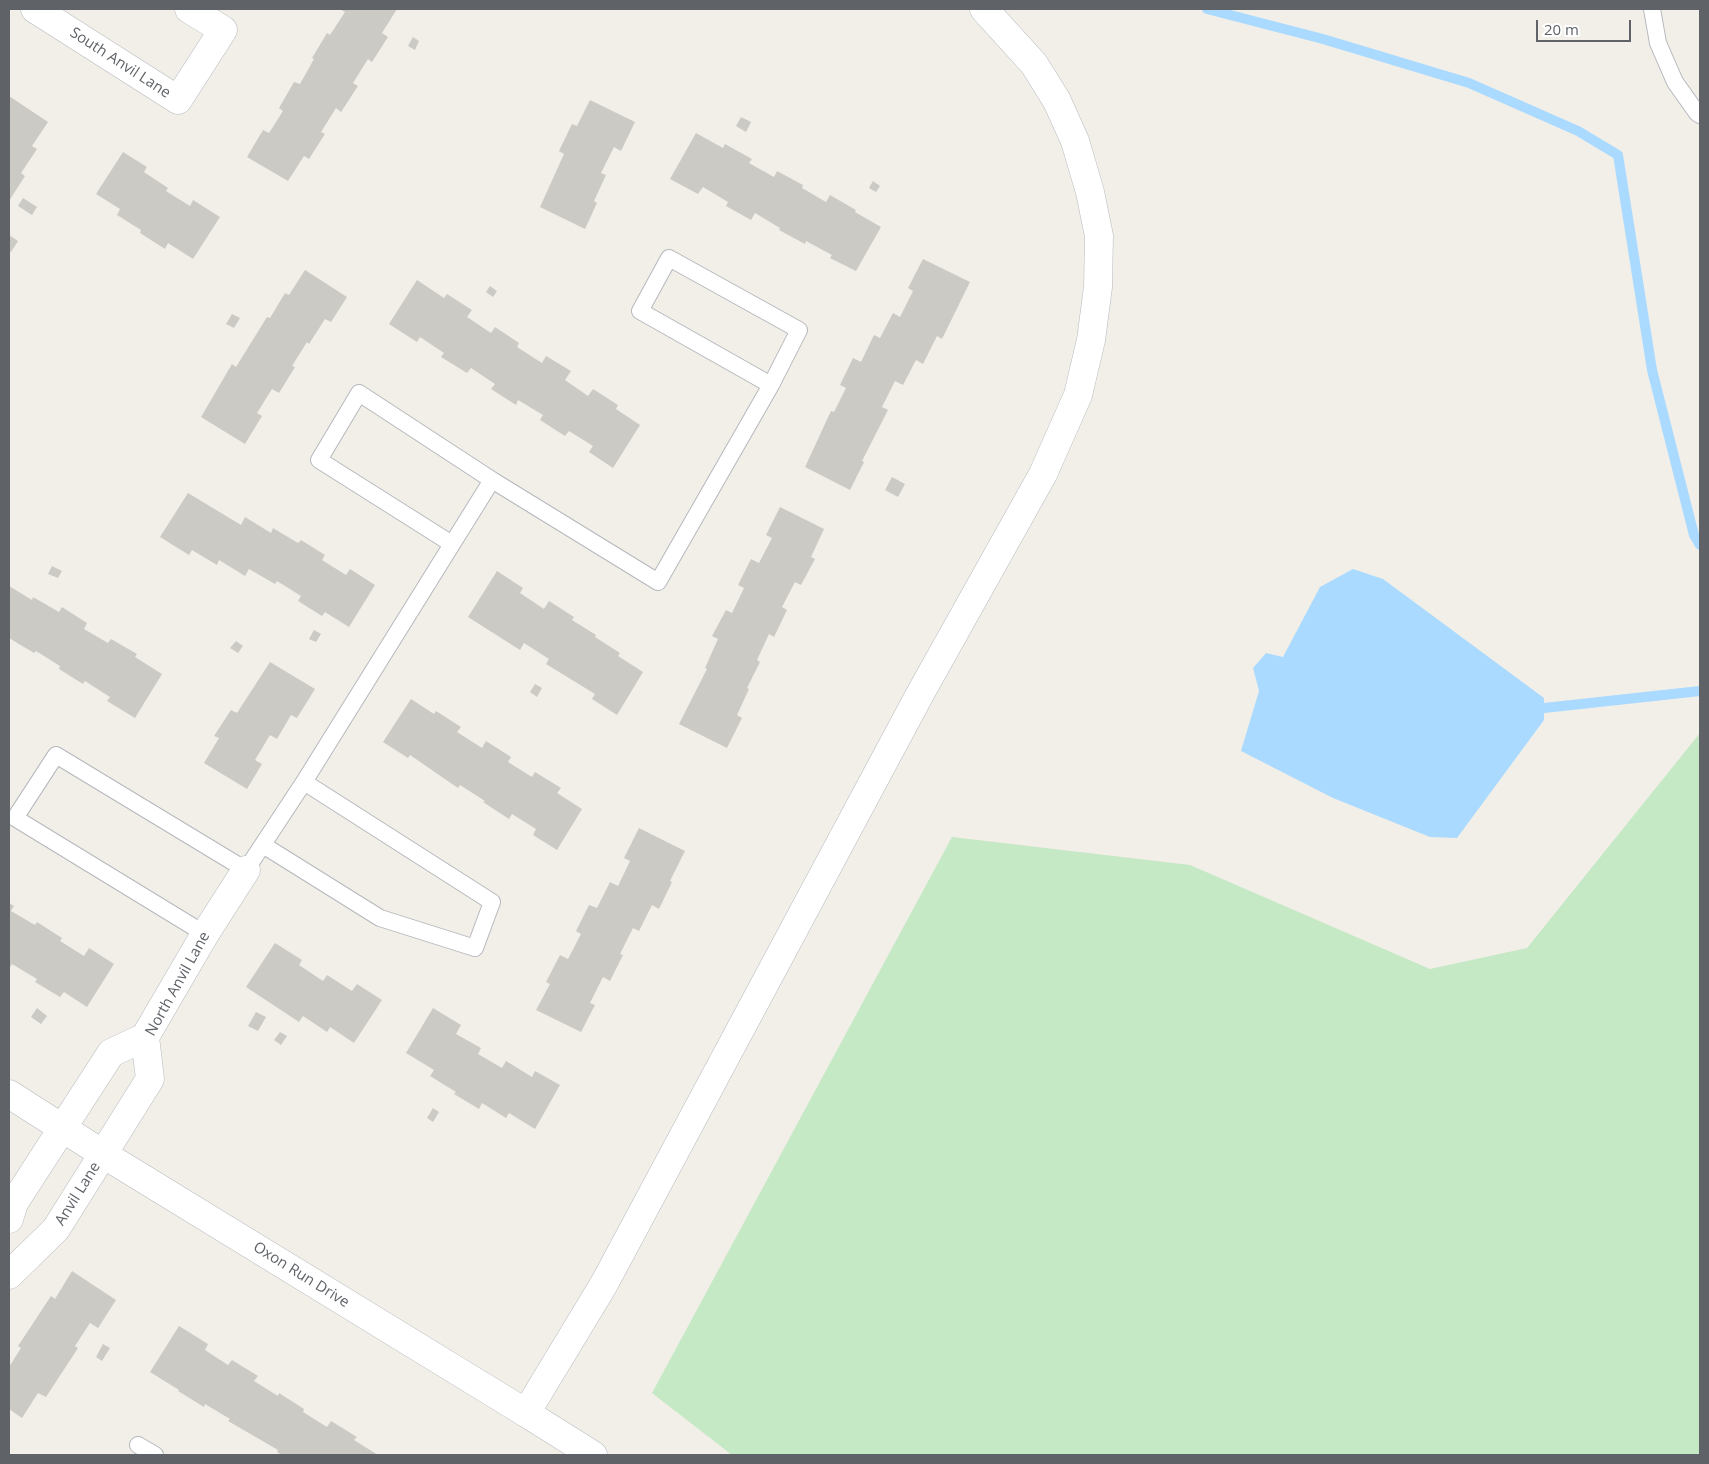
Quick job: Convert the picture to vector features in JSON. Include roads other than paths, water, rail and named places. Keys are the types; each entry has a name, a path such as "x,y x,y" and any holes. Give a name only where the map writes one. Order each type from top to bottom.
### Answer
{"street":[{"name":"South Anvil Lane","path":"36,9 178,100 223,30 189,9"},
{"path":"526,1413 604,1284 916,703 1043,474 1078,395 1091,340 1098,287 1099,236 1090,192 1074,141 1057,102 1034,64 984,9"},
{"name":"North Anvil Lane","path":"103,1154 150,1079 145,1037 205,934 246,870"},
{"path":"9,1218 14,1203 111,1053 145,1037"},
{"name":"Oxon Run Drive","path":"9,1094 103,1154 593,1455"},
{"name":"Anvil Lane","path":"9,1275 56,1229 103,1154"}],"lane":[{"path":"1652,9 1658,43 1675,82 1700,115"},
{"path":"452,544 319,460 359,393 492,480 658,582 771,385 799,330 669,258 640,311 771,385"},
{"path":"205,934 15,818 56,755 246,870 304,782 492,480"},
{"path":"263,844 380,918 475,948 492,902 304,782"},
{"path":"138,1445 155,1455"}],"water":[{"path":"1353,569 1383,579 1544,698 1544,720 1457,838 1430,837 1333,798 1241,751 1259,691 1253,668 1266,653 1283,657 1320,587"}],"waterway":[{"path":"1207,9 1323,39 1469,83 1578,131 1618,155 1652,370 1694,535 1700,545"},
{"path":"1544,708 1700,691"}]}
